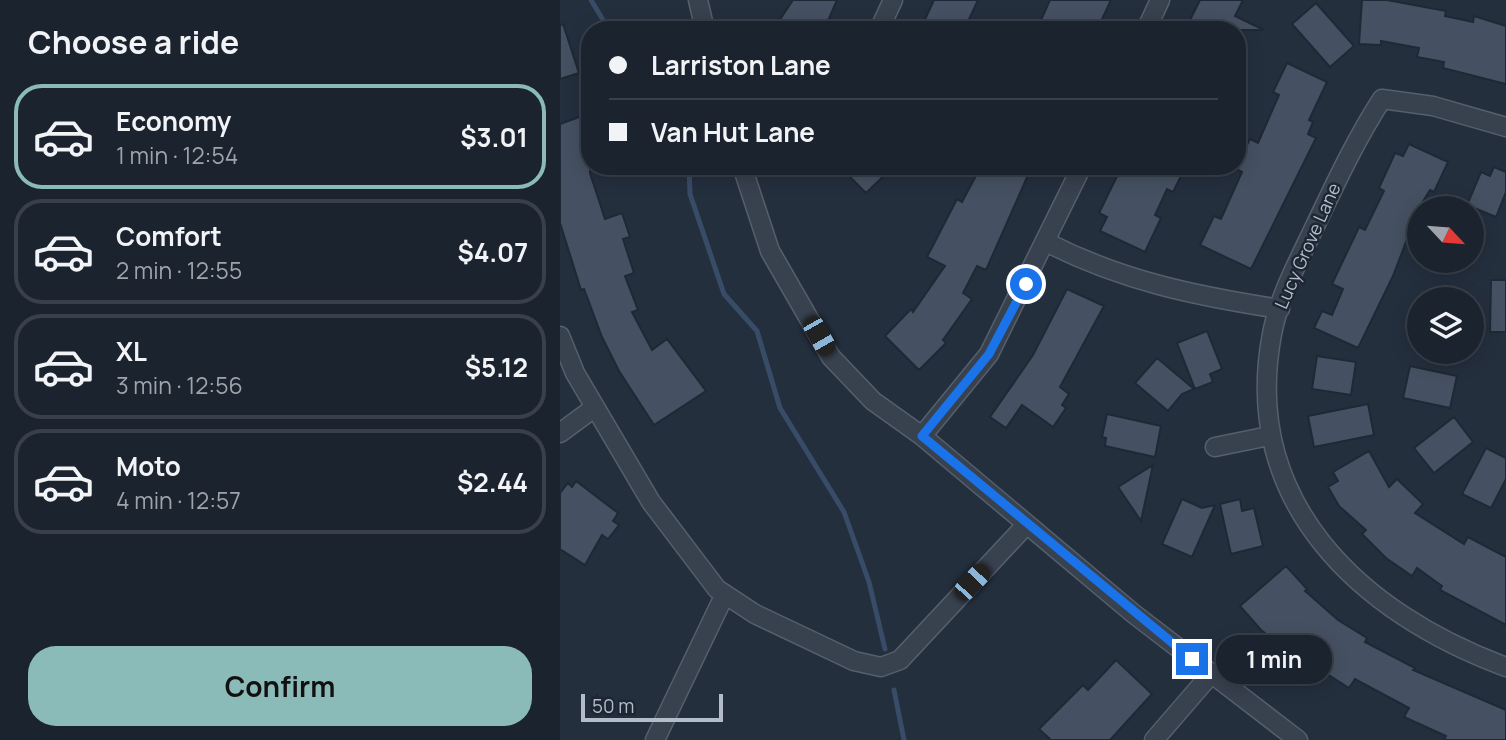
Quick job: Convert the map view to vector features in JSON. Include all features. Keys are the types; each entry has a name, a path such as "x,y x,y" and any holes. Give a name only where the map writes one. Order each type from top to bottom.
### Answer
{"street":[{"path":"698,0 703,21"},
{"path":"883,21 893,0"},
{"path":"1150,21 1160,0"},
{"name":"Lucy Grove Lane","path":"1506,127 1433,106 1382,99 1354,145 1288,283 1272,332 1266,376 1269,436 1299,514 1318,541 1353,577 1400,612 1441,636 1506,667"},
{"path":"745,175 770,251 831,357 873,401 922,436 1211,674 1298,740"},
{"path":"922,436 989,354 1078,175"},
{"path":"1046,242 1082,260 1132,279 1280,309"},
{"path":"560,336 575,373 594,408 651,502 717,589 755,614 855,661 881,667 900,660 1027,524"},
{"path":"560,433 594,408"},
{"path":"1215,447 1269,436"},
{"path":"656,740 725,594"},
{"path":"1154,740 1211,674"}],"building":[{"path":"793,0 837,0 828,21 779,21"},
{"path":"934,0 978,0 968,21 924,21"},
{"path":"1050,0 1111,0 1101,21 1041,20"},
{"path":"1200,0 1243,0 1235,16 1245,21 1190,21"},
{"path":"1362,0 1387,0 1446,11 1445,16 1473,22 1474,16 1506,26 1506,84 1443,68 1444,62 1417,57 1419,48 1381,41 1381,45 1359,44"},
{"path":"1316,3 1354,46 1330,67 1292,24"},
{"path":"1246,21 1264,30 1246,30"},
{"path":"563,24 579,73 560,79 560,25"},
{"path":"1287,63 1327,82 1309,120 1313,122 1308,134 1316,138 1251,269 1200,245 1214,216 1221,219 1241,175 1246,175 1246,147 1250,139 1258,143 1279,95 1273,92"},
{"path":"581,116 581,175 591,175 605,219 622,213 630,237 623,239 634,273 625,276 638,310 632,312 652,350 667,339 706,391 654,425 619,371 602,337 584,289 581,290 560,223 560,124"},
{"path":"1409,144 1448,162 1434,192 1430,190 1426,196 1407,196 1407,239 1393,276 1358,348 1314,328 1322,311 1332,315 1343,289 1332,284 1359,227 1365,230 1384,191 1379,188 1395,153 1403,156"},
{"path":"1494,167 1506,172 1506,192 1496,217 1484,212 1484,196 1471,196 1481,172 1490,176"},
{"path":"848,175 885,175 866,193"},
{"path":"976,175 1028,175 986,270 977,266 963,293 972,299 943,340 946,343 919,370 885,336 911,309 913,312 945,266 927,257 957,199 962,202"},
{"path":"1118,175 1182,175 1173,192 1167,189 1155,215 1161,218 1145,252 1100,231 1107,217 1099,213"},
{"path":"1491,280 1506,280 1506,332 1490,332"},
{"path":"1067,289 1104,306 1060,387 1069,394 1062,405 1066,408 1053,427 1022,405 1006,428 990,417 1033,355"},
{"path":"1207,331 1222,369 1210,374 1213,382 1195,389 1177,343"},
{"path":"1317,356 1356,362 1351,395 1312,389"},
{"path":"1157,358 1194,389 1182,394 1168,411 1135,383"},
{"path":"1410,366 1457,376 1450,408 1403,398"},
{"path":"1368,404 1374,435 1314,447 1308,416"},
{"path":"1107,414 1161,426 1155,457 1105,446 1106,438 1102,437"},
{"path":"1454,417 1473,442 1434,473 1414,448"},
{"path":"1486,448 1506,458 1506,479 1491,508 1462,494"},
{"path":"1369,451 1389,487 1397,479 1423,504 1415,513 1464,544 1468,537 1506,557 1506,625 1440,590 1442,586 1417,568 1412,576 1386,558 1362,534 1366,530 1339,506 1328,487 1338,481 1333,472"},
{"path":"1153,465 1141,521 1118,487"},
{"path":"576,481 618,513 613,521 619,525 608,539 602,535 585,565 560,549 560,493 568,483 572,487"},
{"path":"1182,499 1202,508 1215,505 1192,557 1162,544"},
{"path":"1240,499 1242,511 1254,508 1263,546 1231,554 1220,504"},
{"path":"1286,566 1307,589 1305,591 1338,620 1367,638 1365,642 1415,668 1413,670 1506,710 1506,740 1444,740 1446,736 1404,717 1409,708 1355,679 1349,688 1305,660 1303,663 1261,630 1240,606"},
{"path":"1116,660 1152,694 1110,740 1051,740 1039,729 1083,685 1088,690"}],"waterway":[{"path":"591,0 604,21"},
{"path":"689,175 690,194 724,294 757,331 780,408 844,512 869,582 885,649"},
{"path":"894,690 904,740"}],"route":[{"path":"1026,284 989,354 922,436 1134,614 1192,659"}]}
